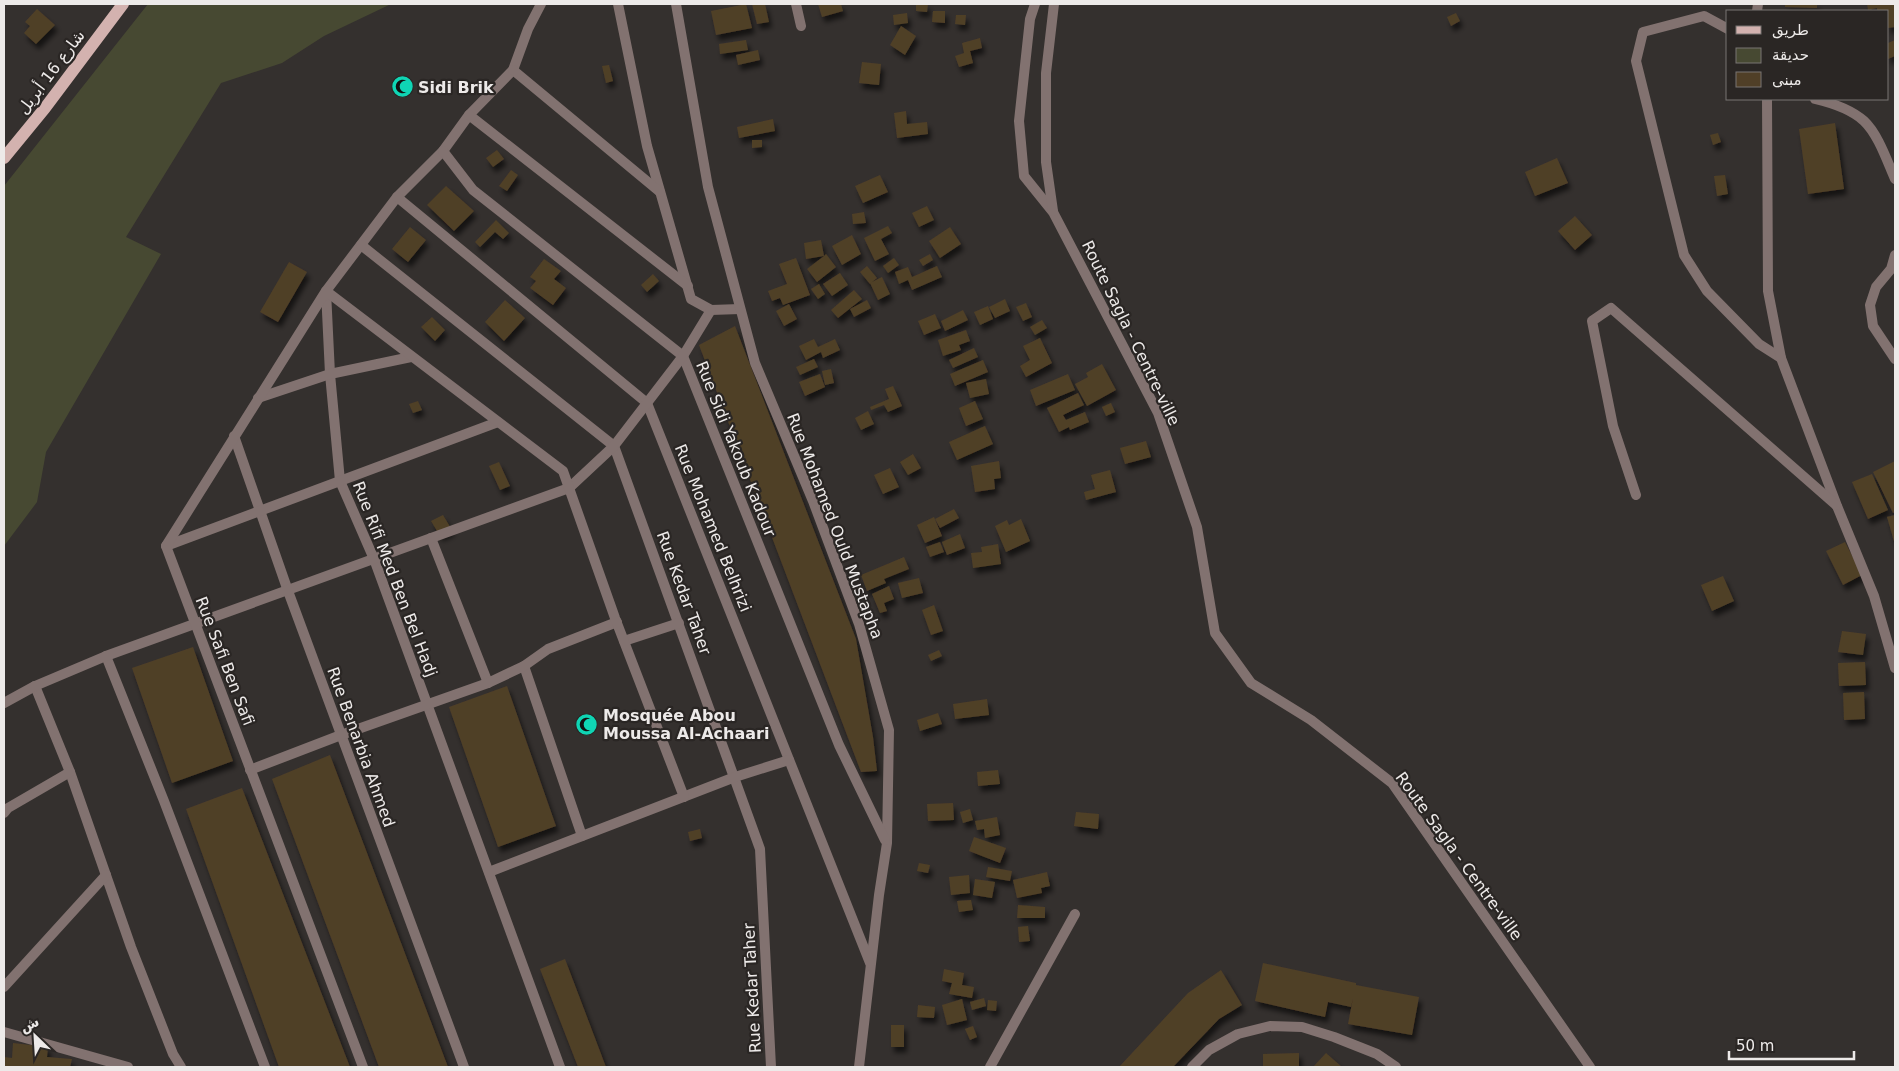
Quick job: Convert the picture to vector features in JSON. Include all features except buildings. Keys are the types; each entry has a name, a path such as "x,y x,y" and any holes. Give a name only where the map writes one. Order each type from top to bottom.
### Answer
{"main road":[{"name":"شارع 16 أبريل","path":"4,158 45,108 123,4"}],"street":[{"path":"166,546 326,290 397,197 443,151 469,114 513,70 528,29 541,4"},
{"path":"618,4 647,146 691,299 711,310 740,309"},
{"name":"Rue Mohamed Ould Mustapha","path":"676,4 708,187 755,363 813,501 859,624 889,730 887,843 859,1067"},
{"path":"796,4 801,26"},
{"name":"Route Sagla - Centre-ville","path":"1036,4 1030,19 1019,121 1024,176 1053,212 1158,413 1197,527 1215,633 1251,683 1311,720 1392,783 1590,1067"},
{"name":"Route Sagla - Centre-ville","path":"1053,212 1046,162 1046,73 1054,4"},
{"path":"1726,28 1704,16 1643,32 1636,61 1684,255 1707,291 1759,344 1781,358"},
{"path":"513,70 660,192"},
{"path":"1767,100 1768,291 1781,358 1837,506 1874,596 1895,668"},
{"path":"1819,100 1836,104 1864,121 1878,142 1895,179"},
{"path":"469,114 688,286"},
{"name":"Rue Sidi Yakoub Kadour","path":"443,151 473,190 683,356 839,744 887,843"},
{"name":"Rue Mohamed Belhrizi","path":"397,197 647,403 871,965"},
{"path":"360,246 614,446"},
{"path":"1895,255 1891,269 1876,286 1870,305 1873,326 1895,358"},
{"path":"326,290 563,472 624,641 684,797"},
{"name":"Rue Rifi Med Ben Bel Hadj","path":"326,290 330,374 340,481 374,559 560,1067"},
{"path":"1636,495 1613,426 1592,321 1611,308 1837,506"},
{"path":"4,703 35,686 106,656 569,488 614,446 683,356 711,310"},
{"path":"258,398 330,374 412,357"},
{"path":"166,546 498,422"},
{"name":"Rue Benarbia Ahmed","path":"234,436 288,590 464,1067"},
{"name":"Rue Kedar Taher","path":"614,446 760,849 770,1067"},
{"path":"431,538 488,683"},
{"name":"Rue Safi Ben Safi","path":"166,546 364,1067"},
{"path":"250,770 341,735 488,683 524,666 548,649 617,622"},
{"path":"624,641 679,623"},
{"path":"106,656 164,801 265,1067"},
{"path":"524,666 582,836"},
{"path":"35,686 70,772 135,956 173,1054 181,1067"},
{"path":"489,872 735,777 789,760"},
{"path":"4,813 8,808 70,772"},
{"path":"4,987 106,875"},
{"path":"990,1067 1075,914"},
{"path":"1192,1067 1209,1050 1238,1034 1270,1026 1302,1028 1334,1037 1377,1054 1396,1067"},
{"path":"4,1032 128,1067"}],"green space":[{"path":"148,4 391,4 324,36 282,63 221,83 126,237 161,254 46,452 37,502 4,546 4,186"}],"place":[{"name":"Sidi Brik","path":"402,87"},
{"name":"Mosquée Abou Moussa Al-Achaari","path":"587,724"}]}
